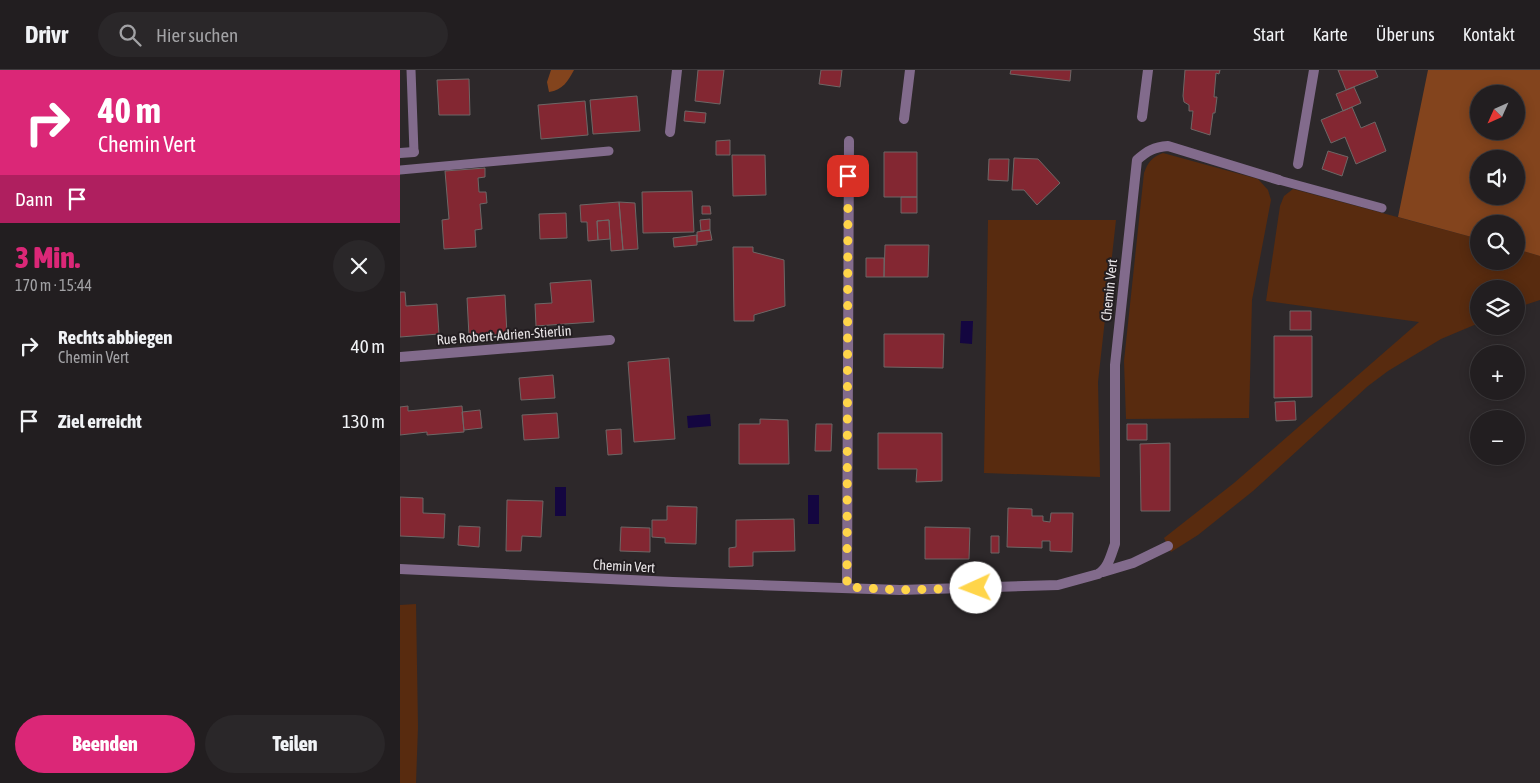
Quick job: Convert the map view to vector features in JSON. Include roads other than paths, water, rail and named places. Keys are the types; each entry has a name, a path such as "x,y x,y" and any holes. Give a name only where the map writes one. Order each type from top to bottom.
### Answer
{"street":[{"path":"670,132 677,70"},
{"path":"904,119 910,70"},
{"path":"1142,118 1148,70"},
{"path":"1298,164 1314,70"},
{"path":"847,587 849,141"},
{"name":"Chemin Vert","path":"1103,572 1114,544 1115,365 1137,160 1148,150 1168,146 1279,180"},
{"path":"400,153 414,152"},
{"name":"Rue Robert-Adrien-Stierlin","path":"400,357 610,340"},
{"name":"Chemin Vert","path":"400,569 900,590 1058,585 1088,578 1134,563 1168,546"}],"lane":[{"path":"411,70 414,152"},
{"path":"400,170 609,151"},
{"path":"1279,180 1382,208"}]}
